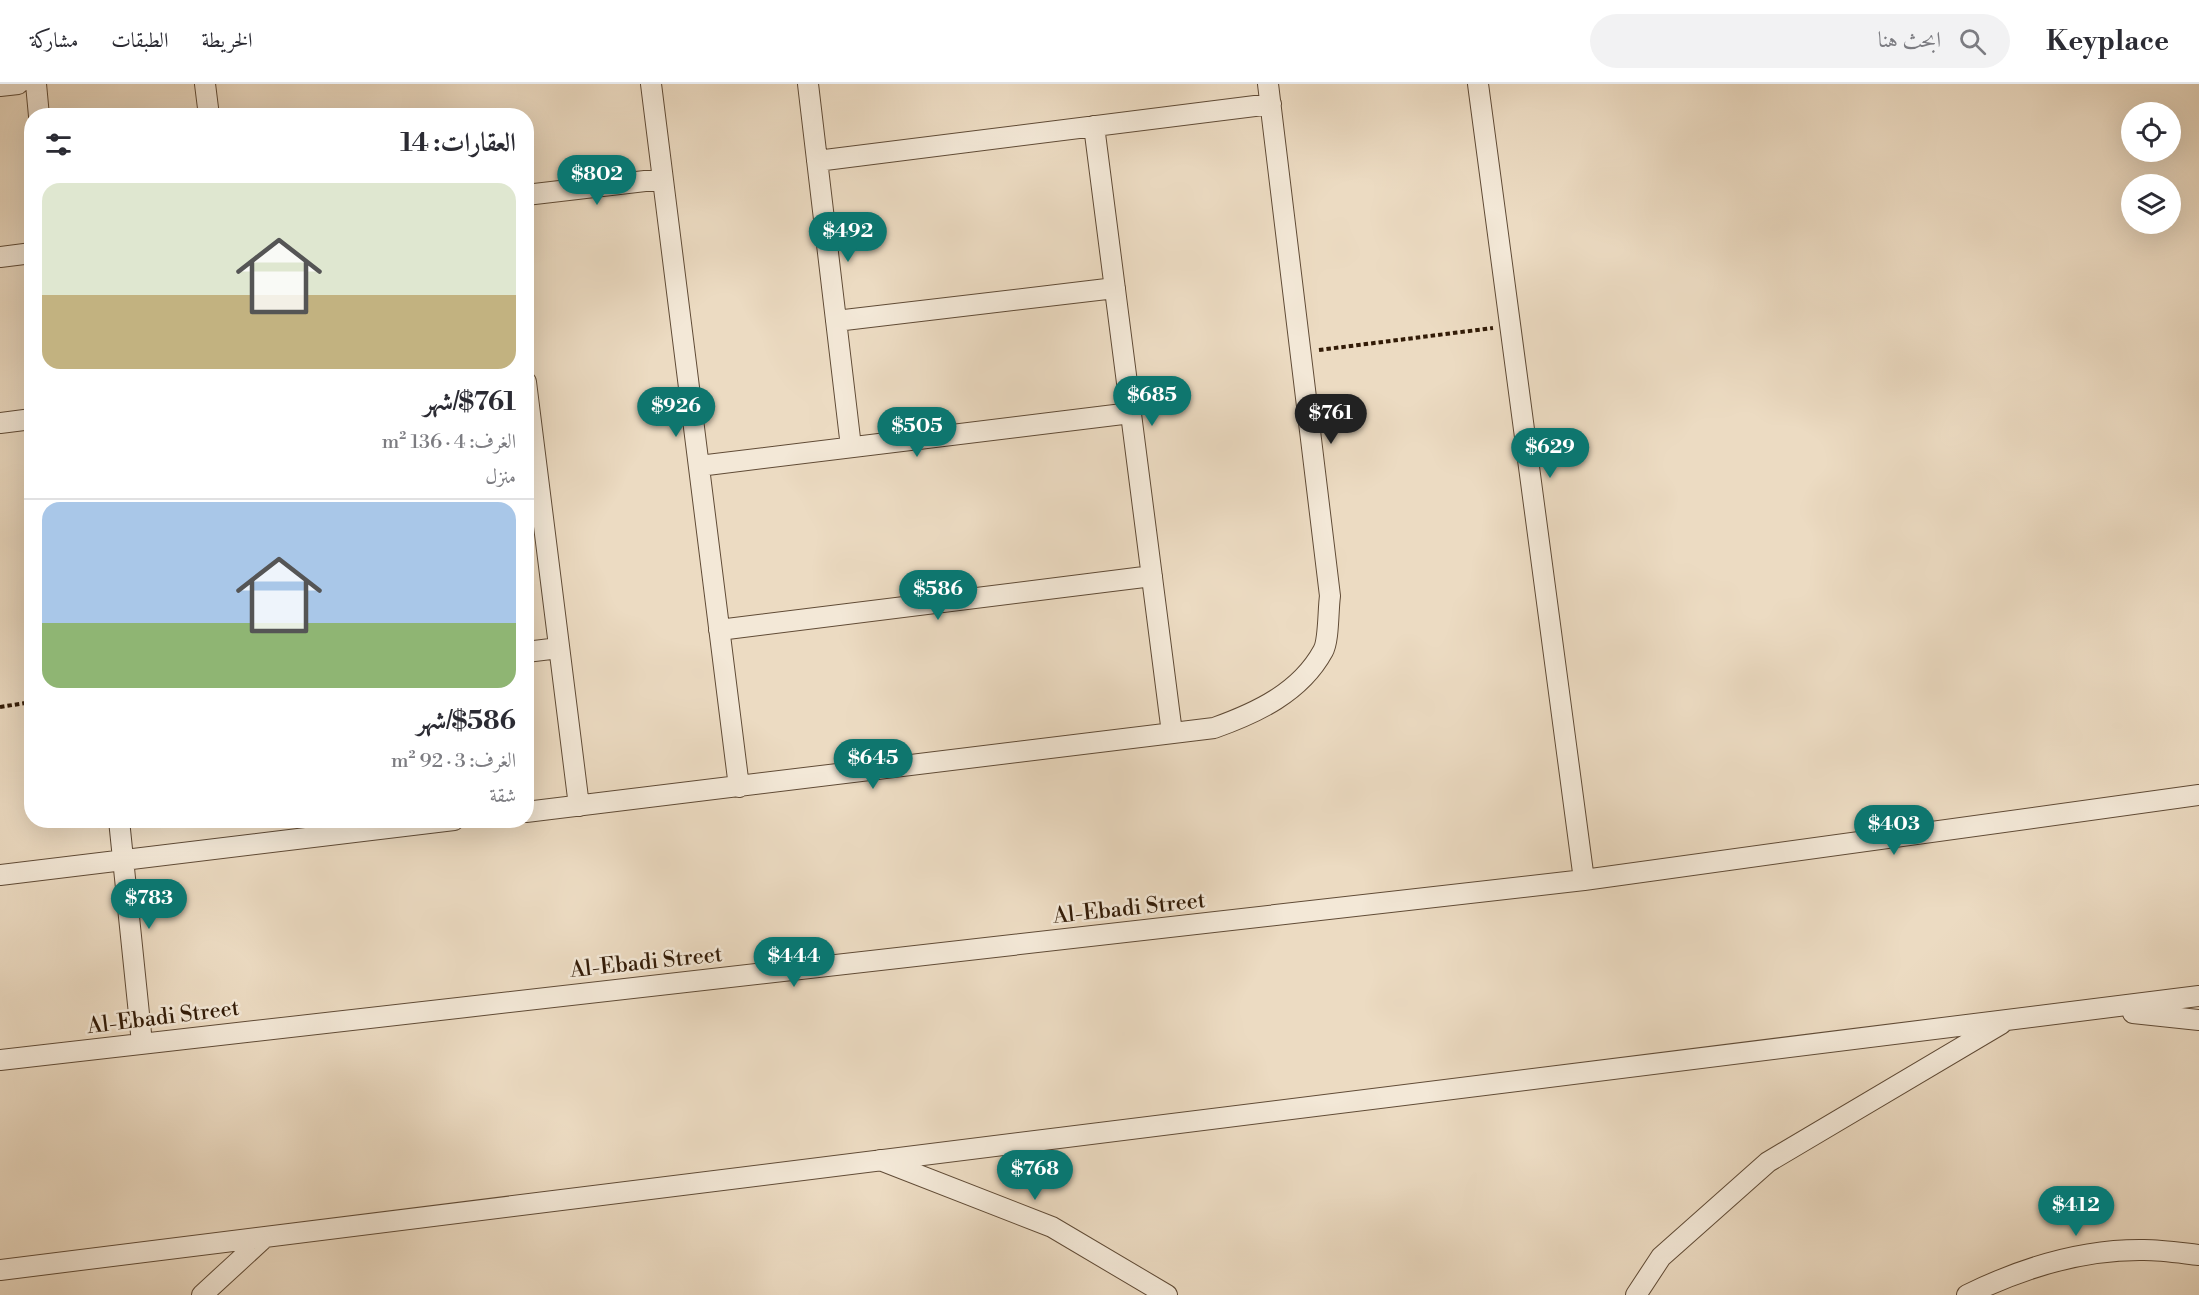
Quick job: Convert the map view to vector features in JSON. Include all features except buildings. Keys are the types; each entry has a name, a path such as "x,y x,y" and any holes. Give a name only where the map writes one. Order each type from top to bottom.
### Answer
{"street":[{"path":"0,86 18,84"},
{"path":"36,84 38,108"},
{"path":"205,84 208,108"},
{"path":"651,84 739,788"},
{"path":"808,84 851,447"},
{"path":"534,811 739,788 1214,728 1257,712 1295,686 1324,650 1330,596 1268,84"},
{"path":"1478,84 1584,880"},
{"path":"817,161 1271,104"},
{"path":"1094,126 1172,733"},
{"path":"534,194 663,179"},
{"path":"0,257 24,255"},
{"path":"836,321 1115,288"},
{"path":"699,466 1131,413"},
{"path":"0,423 24,419"},
{"path":"534,491 559,648 579,806"},
{"path":"719,630 1152,576"},
{"path":"534,651 559,648"},
{"name":"Al-Ebadi Street","path":"0,1060 1584,880 2199,795"},
{"path":"119,828 142,1043"},
{"path":"0,875 386,828"},
{"path":"0,1270 2199,996"},
{"path":"2098,1009 2199,1020"},
{"path":"1636,1295 1660,1257 1768,1162 2009,1019"},
{"path":"878,1159 1052,1227 1167,1295"},
{"path":"202,1295 263,1239"},
{"path":"1966,1295 2010,1274 2075,1256 2144,1250 2199,1255"}],"path":[{"path":"1301,352 1510,326"},
{"path":"0,707 24,703"}]}
